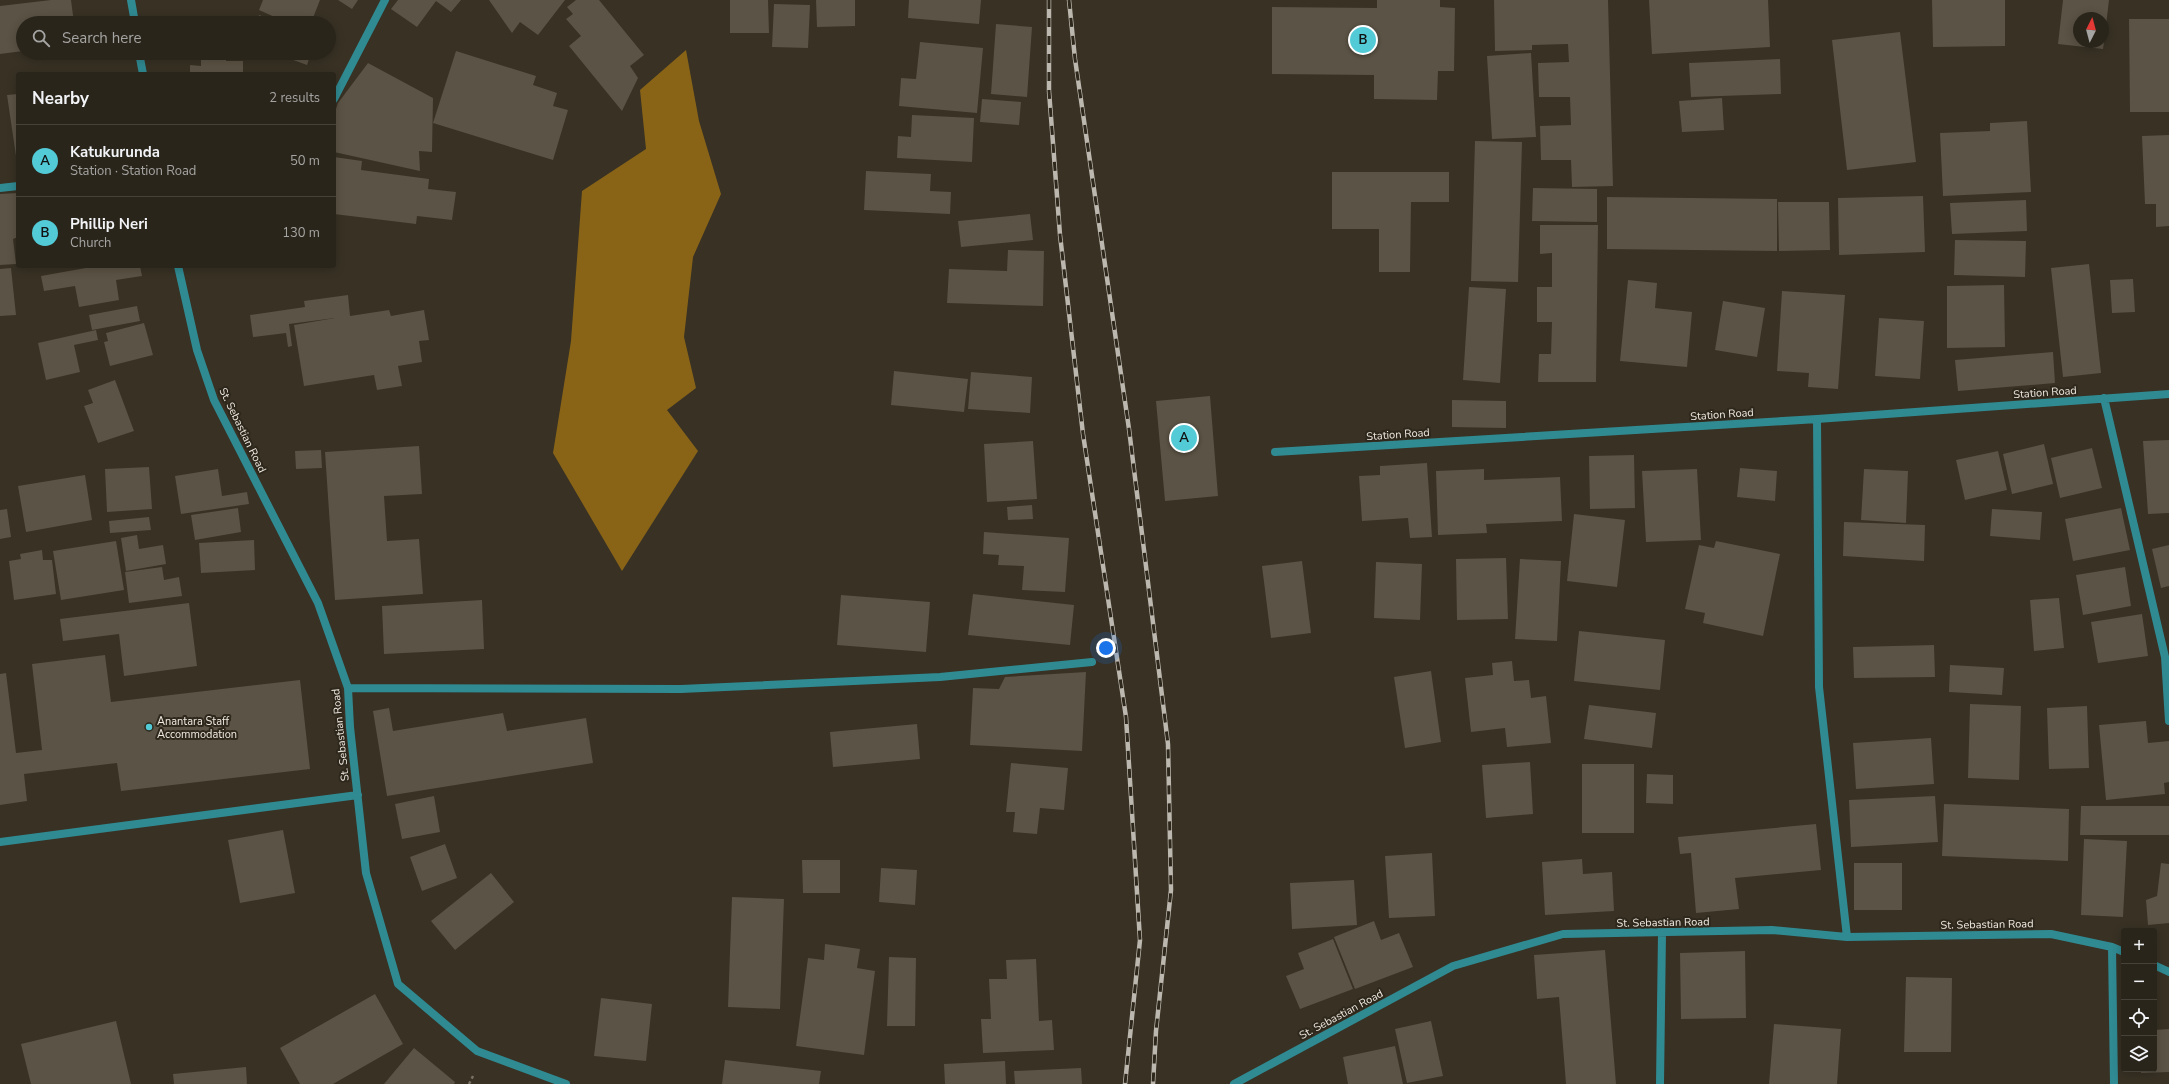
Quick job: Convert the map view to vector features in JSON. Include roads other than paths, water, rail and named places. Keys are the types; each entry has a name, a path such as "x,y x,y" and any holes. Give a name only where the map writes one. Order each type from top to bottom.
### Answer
{"street":[{"path":"131,0 134,16"},
{"path":"336,95 385,0"},
{"path":"141,60 143,72"},
{"path":"0,188 16,186"},
{"name":"St. Sebastian Road","path":"178,268 197,350 214,400 318,603 348,688 366,873 398,984 477,1051 566,1084"},
{"name":"Station Road","path":"1275,452 1817,419 2169,394"},
{"path":"2104,398 2165,657 2169,721"},
{"path":"1817,419 1819,687 1847,937"},
{"path":"348,688 681,688 940,677 1092,662"},
{"path":"0,842 358,795"},
{"name":"St. Sebastian Road","path":"1234,1084 1453,966 1563,934 1772,930 1847,937 2051,934 2112,947 2121,951"},
{"path":"1660,1084 1662,933"},
{"path":"2112,947 2114,1084"},
{"path":"2157,966 2169,972"}],"railway":[{"path":"1049,0 1049,91 1060,235 1083,434 1126,717 1140,940 1125,1084"},
{"path":"1069,0 1075,59 1129,429 1168,744 1171,890 1156,1031 1153,1084"}],"place":[{"name":"Phillip Neri","path":"1363,40"},
{"name":"Katukurunda","path":"1184,438"},
{"name":"Anantara Staff Accommodation","path":"149,727"}]}
